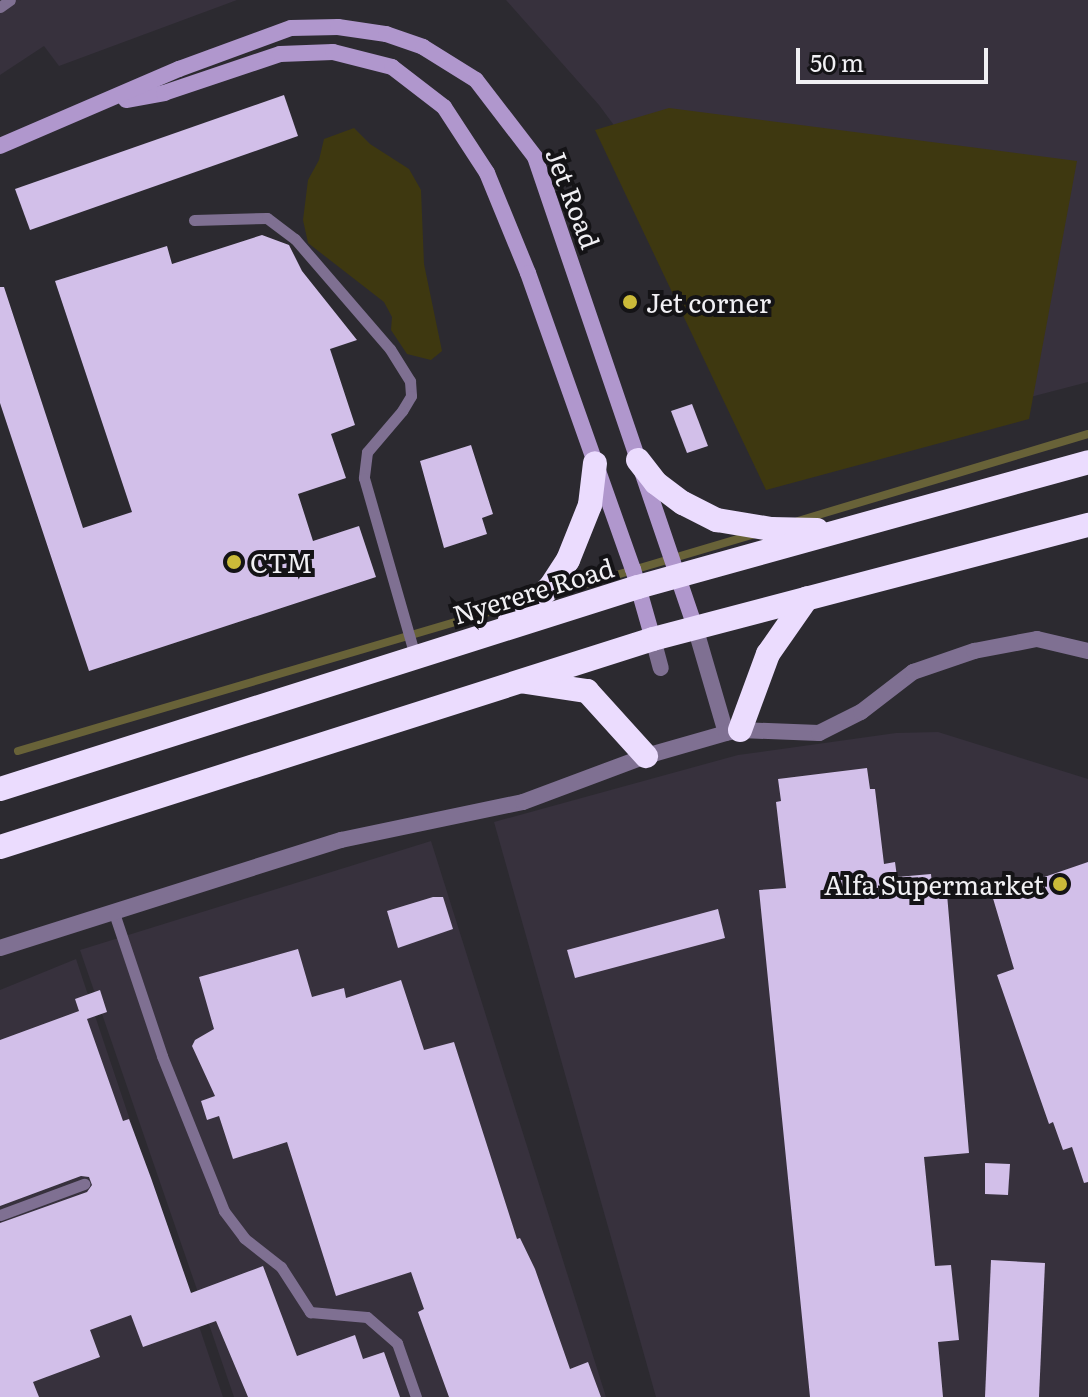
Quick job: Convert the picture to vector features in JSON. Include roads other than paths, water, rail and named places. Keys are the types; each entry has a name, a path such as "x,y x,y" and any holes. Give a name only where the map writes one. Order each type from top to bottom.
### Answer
{"highway":[{"path":"638,460 656,483 674,497 717,520 795,530 849,529"},
{"name":"Nyerere Road","path":"3,783 638,587 1088,462"},
{"path":"484,634 528,609 559,573 582,531 594,488 595,463"},
{"path":"0,847 653,639 1088,525"},
{"path":"733,732 768,654 807,598"},
{"path":"518,681 587,691 646,756"}],"main road":[{"name":"Jet Road","path":"0,146 252,39 291,28 338,27 386,34 423,47 476,80 535,157 695,627"},
{"name":"Jet Road","path":"97,105 164,93 280,54 333,52 392,67 444,107 487,173 528,273 638,587 653,639"}],"street":[{"name":"Jet Road","path":"695,627 733,732"},
{"name":"Jet Road","path":"653,639 661,668"},
{"path":"0,948 341,840 523,802 646,756 733,732 819,733 861,712 913,672 974,651 1037,639 1088,651"}],"lane":[{"path":"0,7 10,0"},
{"path":"194,220 267,218 302,247 390,349 410,381 411,396 402,411 367,452 364,478 415,656"},
{"path":"113,910 162,1056 224,1211 244,1238 281,1267 310,1312 367,1317 397,1343 416,1397"},
{"path":"0,1215 84,1184"}],"waterway":[{"path":"798,521 1088,434"},
{"path":"552,594 754,534"},
{"path":"18,751 520,603"}],"place":[{"name":"Jet corner","path":"630,302"},
{"name":"CTM","path":"234,562"},
{"name":"Alfa Supermarket","path":"1060,884"}]}
